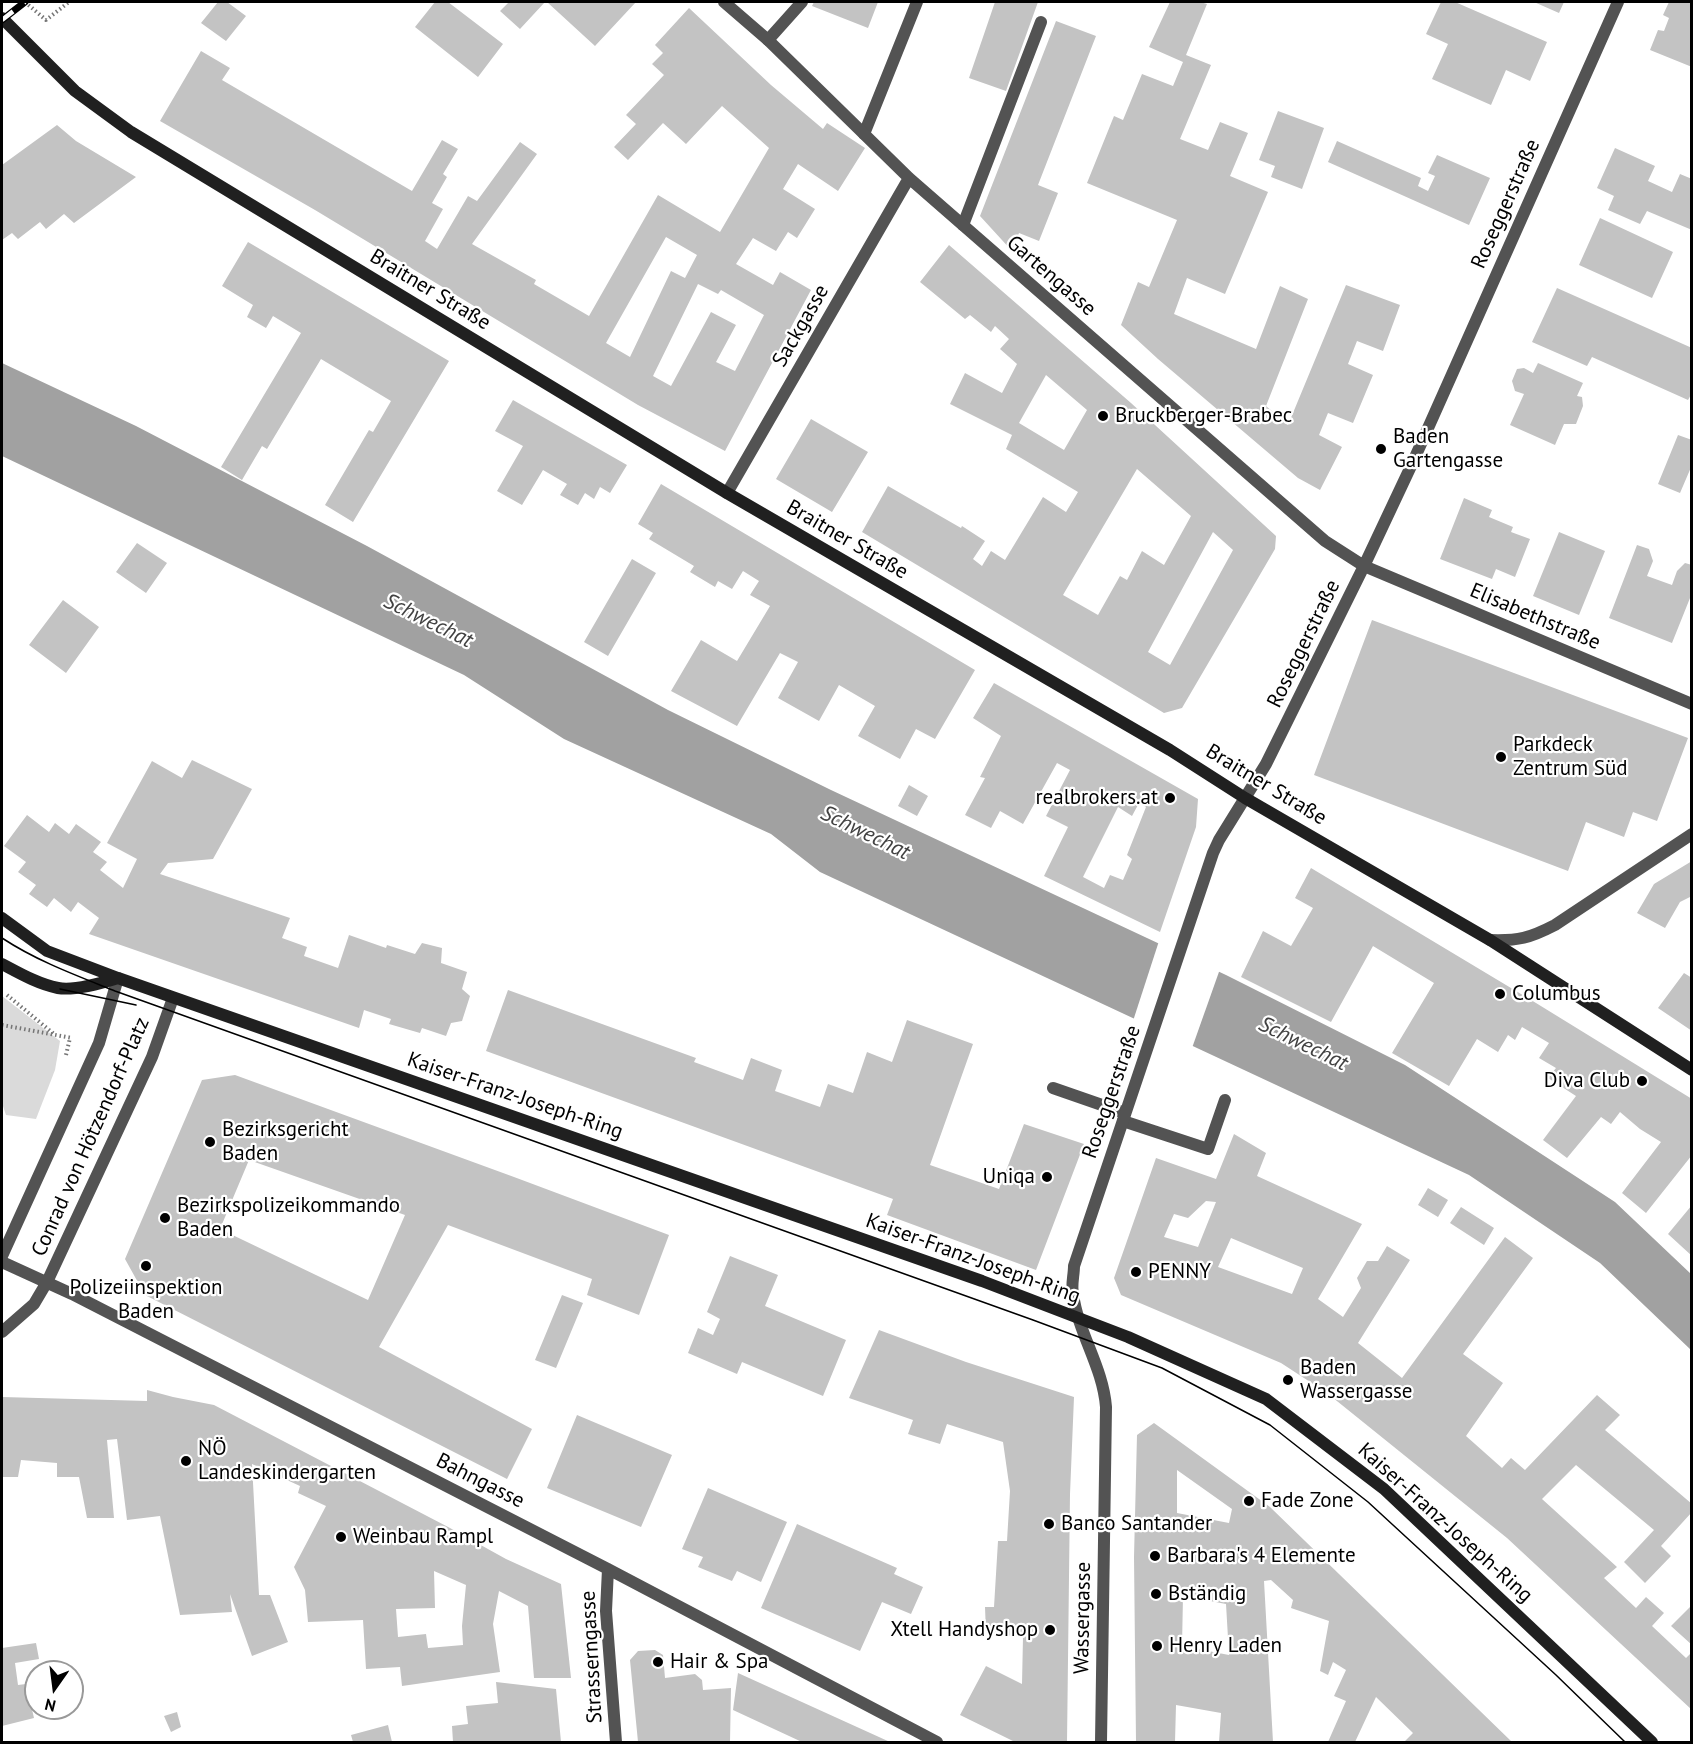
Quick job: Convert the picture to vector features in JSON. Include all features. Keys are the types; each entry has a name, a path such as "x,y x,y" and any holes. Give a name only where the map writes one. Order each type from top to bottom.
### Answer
{"street":[{"name":"Gartengasse","path":"724,2 768,40 909,178 1306,525 1338,550 1364,566"},
{"path":"768,40 802,2"},
{"path":"864,134 917,2"},
{"name":"Roseggerstraße","path":"1078,1318 1072,1292 1074,1266 1213,853 1266,764 1364,566 1412,464 1618,2"},
{"name":"Braitner Straße","path":"2,18 75,91 131,132 727,493 1170,750 1245,798 1490,940 1692,1070"},
{"path":"963,225 1041,22"},
{"name":"Sackgasse","path":"727,493 909,178"},
{"name":"Elisabethstraße","path":"1364,566 1692,704"},
{"path":"1490,940 1511,941 1533,936 1555,925 1692,834"},
{"name":"Conrad von Hötzendorf-Platz","path":"2,918 47,951 173,998 152,1056 47,1282 34,1304 2,1332"},
{"path":"2,964 37,981 60,988 98,984 118,978"},
{"name":"Conrad von Hötzendorf-Platz","path":"2,1256 99,1042 118,978"},
{"name":"Kaiser-Franz-Joseph-Ring","path":"173,998 982,1281 1168,1354 1266,1399 1384,1489 1652,1743"},
{"path":"1053,1088 1208,1149 1226,1100"},
{"name":"Bahngasse","path":"2,1262 47,1282 309,1415 608,1569 937,1743"},
{"name":"Wassergasse","path":"1078,1318 1104,1388 1106,1407 1101,1743"},
{"name":"Strasserngasse","path":"608,1569 606,1611 616,1743"}],"path":[{"path":"25,2 46,20 69,2"},
{"path":"2,991 55,1035"},
{"path":"2,1025 70,1038"}],"shaded area":[{"path":"2,996 60,1041 55,1070 36,1119 6,1115 2,1103"}],"water":[{"name":"Schwechat","path":"2,363 136,426 367,546 668,710 831,790 1226,975 1405,1065 1615,1202 1691,1274 1691,1350 1600,1263 1469,1175 820,872 771,834 564,739 464,675 2,456"}],"pier":[{"path":"1159,941 1220,969 1192,1048 1133,1021"}],"building":[{"path":"218,2 227,2 246,16 226,41 201,23"},
{"path":"435,2 448,2 503,44 478,77 415,27"},
{"path":"509,2 545,2 520,29 500,11"},
{"path":"547,2 636,2 595,46"},
{"path":"814,2 878,2 868,28 812,6"},
{"path":"995,2 1038,2 1006,91 969,78"},
{"path":"1170,2 1207,4 1186,55 1211,65 1180,139 1208,150 1220,122 1248,133 1230,176 1268,192 1225,294 1187,278 1174,314 1256,349 1280,286 1308,299 1266,406 1288,425 1346,285 1400,305 1383,351 1357,341 1348,364 1373,375 1353,423 1328,413 1319,435 1342,447 1320,490 1298,478 1121,325 1138,282 1149,287 1177,220 1087,183 1114,116 1123,120 1142,74 1173,86 1183,62 1149,47"},
{"path":"1441,2 1455,2 1547,42 1530,81 1506,70 1491,105 1432,79 1448,44 1426,34"},
{"path":"1534,2 1564,2 1559,13"},
{"path":"1669,2 1692,2 1692,67 1650,50 1658,30 1664,31 1669,18 1663,15"},
{"path":"689,8 771,85 823,129 827,123 865,148 838,191 798,164 783,189 815,209 797,238 788,232 776,251 753,238 736,264 773,285 780,272 811,290 725,451 638,405 315,210 160,121 201,51 230,68 222,80 412,191 442,140 458,149 443,174 447,177 432,203 443,209 425,241 437,249 468,196 477,201 520,142 537,154 472,244 536,280 534,284 589,316 658,195 720,232 769,148 722,106 686,144 663,123 628,160 614,147 636,124 626,115 664,75 652,64 663,53 655,45","holes":["666,237 697,255 685,278 671,271 630,357 606,343","698,284 718,294 721,290 764,315 735,371 716,362 736,325 711,312 671,386 653,376"]},
{"path":"1056,21 1096,36 1038,185 1058,193 1039,241 1019,233 1012,251 980,216"},
{"path":"1278,111 1324,128 1302,189 1271,177 1275,166 1259,160"},
{"path":"57,125 76,141 136,177 74,223 64,214 46,229 40,222 18,239 12,233 2,240 2,165"},
{"path":"1337,141 1421,178 1418,186 1428,191 1435,176 1428,173 1437,155 1490,178 1469,225 1328,162"},
{"path":"1615,148 1655,166 1648,181 1672,192 1680,174 1692,179 1692,230 1647,211 1640,224 1608,210 1614,196 1597,188"},
{"path":"1600,218 1673,252 1652,298 1579,265"},
{"path":"248,242 449,361 353,522 325,505 369,430 373,432 391,401 321,359 267,449 262,446 242,480 221,467 301,333 273,316 266,328 247,317 253,305 222,286"},
{"path":"949,245 1131,403 1276,536 1275,549 1182,708 1164,713 862,532 888,486 985,541 973,559 982,566 991,551 1005,560 1043,497 1066,512 1078,492 1006,449 1012,435 950,404 965,373 1002,393 1017,364 1000,349 1009,339 995,326 991,332 970,315 965,319 920,282","holes":["1046,375 1087,410 1064,450 1019,423","1137,469 1191,516 1164,565 1142,551 1127,580 1120,576 1098,615 1063,595","1213,532 1233,550 1170,665 1148,652"]},
{"path":"1557,288 1692,348 1692,393 1688,400 1592,357 1587,366 1532,342"},
{"path":"1538,363 1583,383 1577,396 1582,397 1583,406 1576,424 1564,424 1555,445 1510,425 1524,394 1515,391 1512,381 1517,369 1524,368 1533,373"},
{"path":"513,400 627,465 610,493 600,487 594,499 585,493 578,505 560,495 567,484 543,470 522,505 497,491 523,446 495,431"},
{"path":"811,419 868,452 832,512 776,479"},
{"path":"1678,435 1692,440 1692,465 1680,493 1658,484"},
{"path":"661,484 975,670 935,739 916,729 900,759 858,736 875,706 839,685 819,721 778,698 798,662 780,653 737,726 671,691 701,640 737,661 770,606 750,595 759,581 743,571 732,589 718,581 715,587 690,572 694,566 649,539 653,533 638,524"},
{"path":"1464,498 1492,510 1489,517 1513,527 1511,532 1530,539 1515,577 1496,569 1492,579 1440,559"},
{"path":"1559,532 1605,551 1579,615 1533,596"},
{"path":"137,543 167,563 146,593 116,572"},
{"path":"1637,545 1649,549 1653,561 1647,576 1672,585 1677,571 1685,563 1692,565 1692,593 1672,643 1609,618"},
{"path":"632,559 656,573 608,656 584,642"},
{"path":"63,600 99,627 66,673 29,645"},
{"name":"Parkdeck Zentrum Süd","path":"1372,620 1688,738 1657,821 1633,812 1624,837 1586,822 1568,871 1314,775"},
{"path":"994,683 1198,799 1196,827 1160,932 1044,876 1068,827 1046,816 1070,770 1057,763 1023,824 1000,811 991,828 965,815 985,778 980,777 1001,736 973,718","holes":["1139,803 1146,807 1127,855 1132,859 1123,880 1110,875 1104,888 1083,877 1118,807 1132,816"]},
{"path":"192,760 252,789 213,859 168,863 160,874 290,918 282,938 307,947 304,956 338,968 349,935 386,948 387,945 415,954 422,943 442,948 441,963 467,972 462,989 470,996 462,1021 451,1023 446,1036 422,1028 420,1033 389,1024 391,1019 364,1010 359,1028 89,934 99,918 78,902 71,912 54,898 47,907 29,894 36,885 18,872 26,862 4,846 27,815 49,832 55,823 69,834 76,824 101,842 93,852 107,862 100,870 123,888 137,859 107,843 152,761 182,778"},
{"path":"909,785 928,796 917,816 898,806"},
{"path":"1692,861 1692,896 1680,902 1665,928 1637,913 1654,884"},
{"path":"1311,868 1692,1099 1692,1155 1646,1213 1622,1193 1661,1142 1640,1129 1620,1112 1611,1124 1601,1117 1567,1158 1543,1140 1576,1096 1548,1078 1556,1068 1539,1058 1549,1043 1522,1027 1515,1040 1508,1035 1498,1052 1477,1039 1449,1086 1392,1053 1434,983 1373,946 1331,1022 1241,977 1263,931 1291,946 1313,908 1295,898"},
{"path":"1684,973 1692,978 1692,1031 1658,1008"},
{"path":"508,990 696,1058 694,1062 743,1080 751,1058 782,1070 775,1091 820,1107 828,1084 853,1093 867,1052 892,1062 907,1020 973,1044 930,1165 999,1189 1024,1124 1084,1144 1036,1270 887,1215 893,1199 486,1051"},
{"path":"235,1075 669,1235 639,1315 587,1295 592,1279 448,1225 379,1347 532,1429 507,1479 145,1295 125,1259 202,1080","holes":["249,1160 405,1215 368,1300 220,1229"]},
{"path":"1234,1134 1266,1153 1257,1176 1362,1224 1318,1299 1343,1317 1361,1288 1357,1278 1367,1261 1378,1261 1387,1246 1410,1260 1358,1343 1402,1378 1505,1237 1533,1258 1463,1354 1503,1383 1466,1436 1502,1468 1511,1458 1525,1470 1597,1395 1620,1415 1605,1430 1692,1504 1692,1512 1661,1546 1671,1556 1645,1583 1624,1562 1654,1530 1576,1465 1542,1499 1617,1567 1604,1578 1636,1608 1646,1597 1664,1613 1652,1626 1686,1658 1692,1652 1692,1710 1507,1538 1327,1393 1281,1363 1121,1295 1114,1278 1156,1158 1216,1179","holes":["1206,1201 1216,1202 1198,1247 1164,1237 1174,1214 1188,1218","1231,1238 1303,1268 1292,1294 1218,1267"]},
{"path":"1428,1188 1448,1200 1438,1217 1418,1205"},
{"path":"1692,1205 1692,1256 1668,1234"},
{"path":"1461,1207 1494,1228 1484,1245 1450,1223"},
{"path":"730,1256 778,1275 765,1306 846,1340 823,1396 742,1362 737,1374 688,1353 698,1328 713,1335 720,1319 707,1312"},
{"path":"562,1295 583,1303 556,1368 535,1360"},
{"path":"879,1330 966,1362 1074,1397 1070,1494 1067,1742 1015,1742 960,1715 986,1666 1022,1684 1023,1637 986,1633 985,1607 994,1607 998,1541 1007,1541 1010,1491 1003,1442 947,1424 940,1444 908,1434 913,1420 849,1398"},
{"path":"147,1390 214,1405 506,1559 561,1584 571,1678 534,1678 528,1606 499,1591 493,1624 500,1672 402,1686 400,1667 366,1669 363,1620 308,1622 305,1590 294,1567 326,1506 298,1493 300,1486 252,1464 259,1595 270,1595 288,1642 252,1656 230,1594 232,1612 180,1615 160,1516 127,1520 117,1439 107,1440 114,1518 87,1518 79,1477 57,1477 57,1463 21,1460 18,1477 2,1477 2,1397 147,1401","holes":["434,1571 466,1585 462,1626 463,1645 428,1648 426,1634 398,1637 396,1609 435,1608"]},
{"path":"577,1415 672,1455 641,1527 547,1488"},
{"path":"1154,1423 1270,1507 1512,1742 1404,1742 1413,1733 1376,1697 1355,1742 1328,1742 1346,1701 1334,1696 1346,1670 1333,1662 1328,1675 1320,1671 1329,1621 1291,1608 1293,1600 1271,1580 1264,1581 1273,1742 1219,1742 1221,1713 1176,1705 1175,1742 1136,1742 1134,1557 1137,1435","holes":["1177,1470 1232,1509 1229,1523 1177,1513","1183,1596 1226,1604 1229,1655 1182,1646"]},
{"path":"708,1488 787,1522 761,1582 737,1571 732,1581 698,1567 703,1557 682,1549"},
{"path":"797,1524 897,1568 894,1574 923,1587 911,1614 882,1602 860,1651 761,1608"},
{"path":"1692,1605 1692,1645 1671,1626"},
{"path":"36,1643 39,1659 15,1663 18,1685 24,1684 24,1720 26,1720 2,1726 2,1648"},
{"path":"655,1650 663,1655 665,1678 695,1674 702,1680 703,1690 731,1688 730,1742 638,1742 630,1660 638,1651"},
{"path":"738,1673 890,1742 802,1742 733,1710"},
{"path":"496,1682 556,1689 561,1742 453,1742 452,1726 468,1724 466,1706 498,1703"},
{"path":"177,1712 181,1727 171,1732 164,1716"},
{"path":"388,1725 392,1742 353,1742 351,1735"}],"tram line":[{"path":"2,938 43,961 115,991 1162,1368 1270,1425 1368,1502 1556,1675 1625,1742"},
{"path":"60,989 136,1005"}],"railway":[{"path":"2,20 25,2"}],"place":[{"name":"Bruckberger-Brabec","path":"1103,416"},
{"name":"Baden Gartengasse","path":"1381,449"},
{"name":"Parkdeck Zentrum Süd","path":"1501,757"},
{"name":"realbrokers.at","path":"1170,798"},
{"name":"Columbus","path":"1500,994"},
{"name":"Diva Club","path":"1642,1081"},
{"name":"Bezirksgericht Baden","path":"210,1142"},
{"name":"Uniqa","path":"1047,1177"},
{"name":"Bezirkspolizeikommando Baden","path":"165,1218"},
{"name":"Polizeiinspektion Baden","path":"146,1266"},
{"name":"PENNY","path":"1136,1272"},
{"name":"Baden Wassergasse","path":"1288,1380"},
{"name":"NÖ Landeskindergarten","path":"186,1461"},
{"name":"Fade Zone","path":"1249,1501"},
{"name":"Banco Santander","path":"1049,1524"},
{"name":"Weinbau Rampl","path":"341,1537"},
{"name":"Barbara's 4 Elemente","path":"1155,1556"},
{"name":"Bständig","path":"1156,1594"},
{"name":"Xtell Handyshop","path":"1050,1630"},
{"name":"Henry Laden","path":"1157,1646"},
{"name":"Hair & Spa","path":"658,1662"}]}
